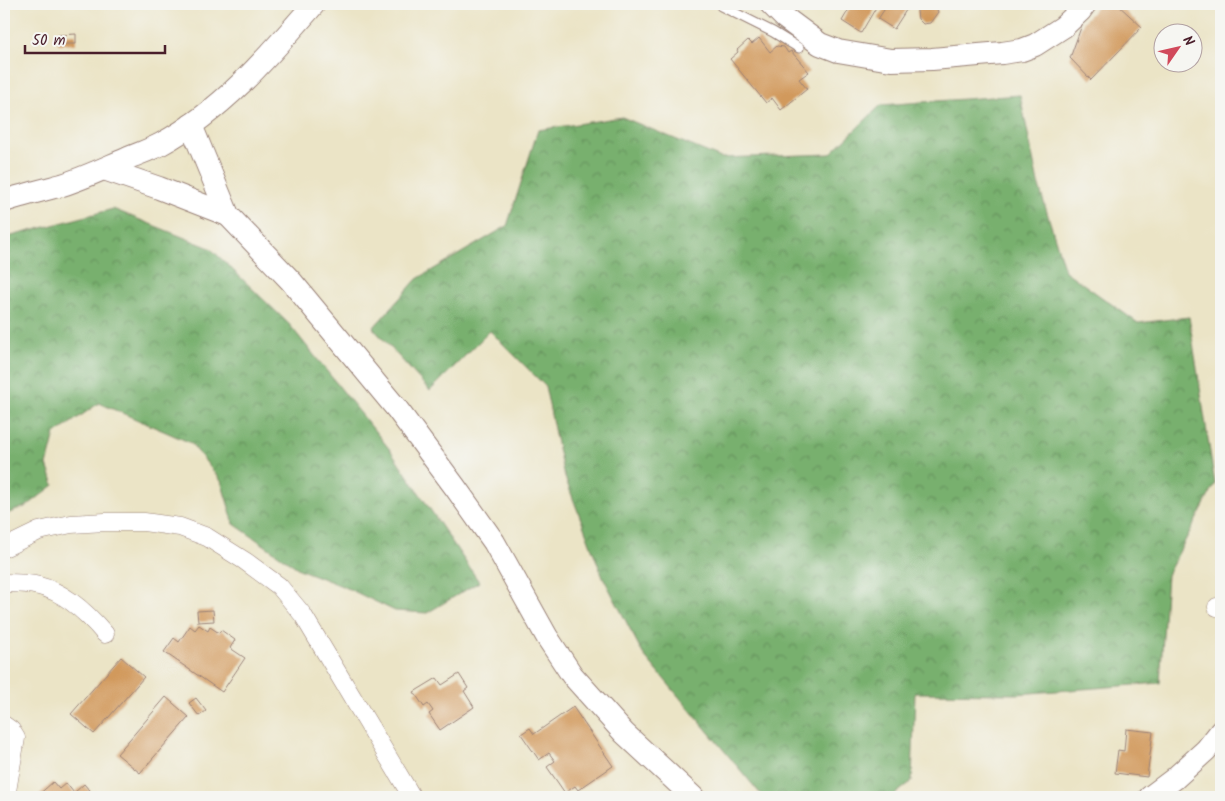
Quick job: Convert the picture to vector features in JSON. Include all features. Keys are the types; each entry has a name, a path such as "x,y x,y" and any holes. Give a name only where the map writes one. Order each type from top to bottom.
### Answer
{"street":[{"path":"4,201 64,184 160,145 222,102 242,84 314,4"},
{"path":"771,4 785,18 820,44 838,51 891,60 958,57 1022,50 1035,45 1063,27 1085,4"},
{"path":"191,125 228,215 292,281 397,409 494,542 547,637 572,675 624,733 693,797"},
{"path":"104,169 228,215"},
{"path":"4,548 40,531 71,524 105,522 144,522 180,527 207,537 246,561 279,586 303,615 412,797"},
{"path":"4,583 37,585 51,589 74,603 105,634"},
{"path":"4,725 11,730 16,738 6,797"},
{"path":"1150,797 1174,779 1206,750 1221,731"}],"lane":[{"path":"723,4 722,6 773,32 799,48"}],"green space":[{"path":"1020,95 1038,183 1065,271 1138,323 1189,317 1215,484 1167,575 1160,683 1017,694 915,693 912,781 892,797 763,797 643,654 602,575 563,472 545,386 490,331 430,391 373,328 417,279 507,226 538,130 622,117 721,158 830,154 881,105"},
{"path":"113,209 210,248 289,324 391,451 479,582 427,613 395,611 347,588 299,569 234,524 221,481 191,443 99,403 55,434 47,465 54,485 27,506 4,515 4,238"}],"building":[{"path":"852,4 878,4 861,33 842,21"},
{"path":"888,4 910,4 894,29 878,19"},
{"path":"924,4 935,5 938,12 930,23 923,24 918,19 917,11"},
{"path":"1100,4 1117,4 1142,27 1091,80 1070,58 1083,22"},
{"path":"76,34 76,44 58,44 58,35"},
{"path":"759,38 770,52 777,46 784,47 788,53 791,51 809,72 799,79 807,89 781,110 772,98 766,103 730,59 748,40 752,44"},
{"path":"213,610 214,621 198,622 197,611"},
{"path":"199,625 208,631 210,627 219,633 221,630 235,640 230,648 245,658 222,692 164,652 174,638 179,642 190,626 195,630"},
{"path":"121,657 144,677 94,734 71,714"},
{"path":"459,674 468,688 464,691 474,707 440,730 429,714 433,711 428,704 424,707 414,692 437,678 442,685"},
{"path":"166,697 189,717 140,773 117,754"},
{"path":"196,698 206,711 199,716 189,703"},
{"path":"573,707 613,766 578,790 575,786 565,793 547,767 555,761 549,753 539,760 521,734 530,728 534,734"},
{"path":"1126,729 1153,732 1147,777 1115,773 1118,750 1124,751"},
{"path":"53,782 59,789 66,783 74,793 84,784 95,797 36,797"}]}
